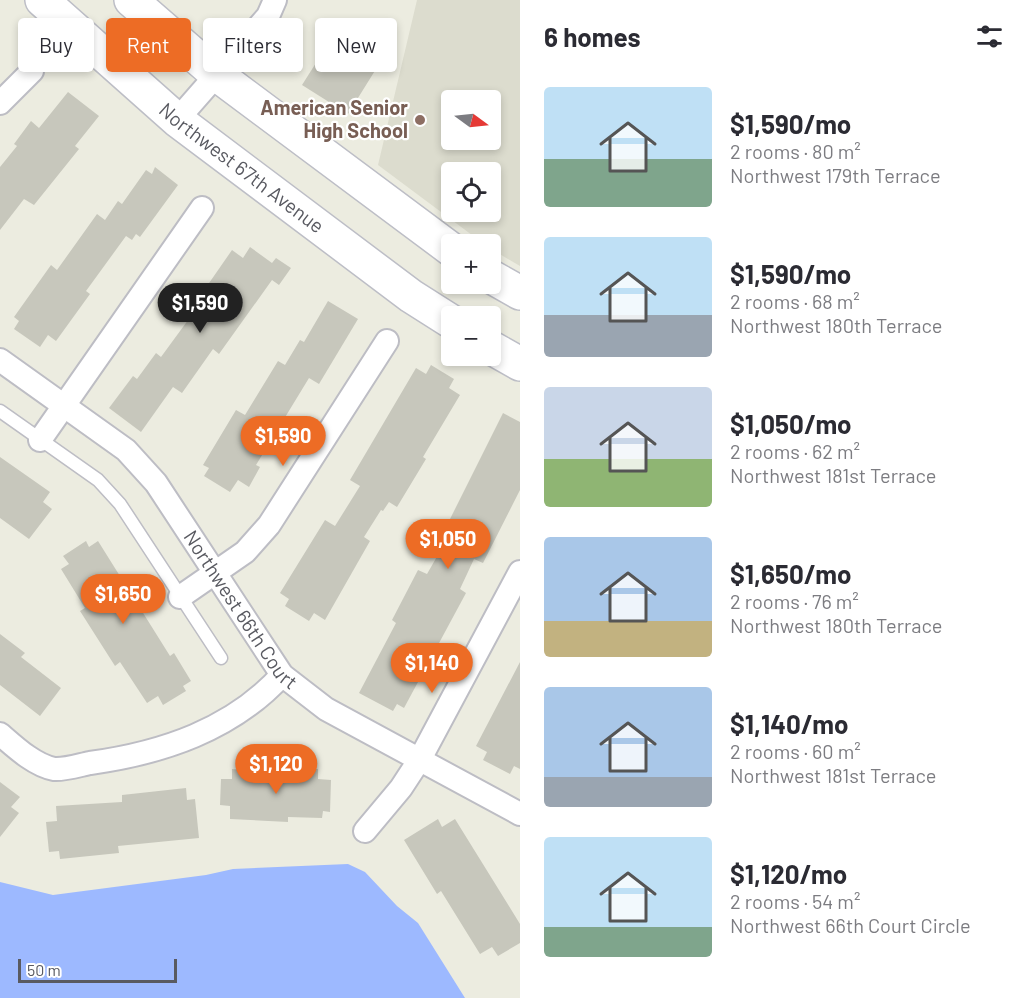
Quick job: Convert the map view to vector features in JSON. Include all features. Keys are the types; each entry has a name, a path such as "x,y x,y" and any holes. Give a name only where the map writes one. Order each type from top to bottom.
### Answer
{"main road":[{"name":"Northwest 67th Avenue","path":"42,0 177,120 411,296 441,315"},
{"path":"131,0 216,74 441,242"},
{"path":"501,282 520,293"},
{"path":"501,353 520,364"}],"street":[{"path":"177,120 268,16 275,0"},
{"path":"0,103 31,72"},
{"path":"40,440 202,208"},
{"path":"180,597 216,575 245,552 269,525 387,341"},
{"name":"Northwest 66th Court","path":"0,360 126,450 156,483 282,675 326,709 520,814"},
{"path":"365,831 401,788 420,759 520,572"},
{"path":"0,734 26,756 54,769 132,757 203,734 246,709 264,695 282,675"}],"lane":[{"path":"0,411 98,480 120,504 221,658"}],"shaded area":[{"name":"American Senior High School","path":"417,0 520,0 520,266 501,255 501,234 471,234 454,222 501,222 501,162 441,162 441,212 378,165"}],"water":[{"path":"348,864 365,872 397,906 418,923 465,998 0,998 0,882 53,895 206,875 233,869"}],"building":[{"path":"315,64 315,72 374,72 348,114 302,85"},
{"path":"68,92 99,116 75,146 79,149 34,205 24,199 0,230 0,167 17,146 14,144 31,121 39,128"},
{"path":"155,167 178,185 140,237 136,234 132,240 126,236 86,291 90,294 56,341 48,335 40,347 14,329 19,321 14,317 51,265 57,270 97,214 105,220 118,201 122,204 146,170 152,174"},
{"path":"250,247 272,263 276,258 291,268 279,285 272,280 219,354 213,349 182,393 173,387 141,432 109,408 133,376 137,379 156,353 161,357 202,301 198,299 232,250 243,258"},
{"path":"328,301 358,319 319,384 309,378 256,465 260,467 249,487 238,480 230,492 204,476 209,468 203,465 236,410 245,415 278,361 285,365 300,340 304,342"},
{"path":"431,365 454,379 449,388 460,395 423,457 426,459 397,507 389,502 383,511 381,510 364,537 370,541 325,620 314,613 309,621 285,606 289,599 280,593 325,520 335,526 360,486 350,480 416,368 426,374"},
{"path":"503,413 520,422 520,490 483,563 474,559 460,589 466,593 404,708 397,704 393,711 359,693 396,623 392,620 418,570 427,574 447,539 441,537"},
{"path":"0,457 50,492 43,502 52,509 29,539 0,518"},
{"path":"86,541 89,547 98,541 170,656 174,653 191,681 183,686 186,691 163,705 158,696 147,703 120,662 115,666 80,611 85,608 61,569 69,564 63,556"},
{"path":"0,634 25,653 21,657 61,688 40,716 0,685"},
{"path":"520,662 520,769 514,766 510,774 483,760 487,752 476,746"},
{"path":"297,768 318,769 318,779 331,780 330,812 323,811 322,818 288,817 288,822 230,819 230,806 220,805 221,779 232,779 232,769 297,775"},
{"path":"0,782 20,797 11,807 19,813 0,837"},
{"path":"186,788 187,800 195,799 199,838 118,846 119,853 60,859 59,851 49,852 46,822 57,821 56,806 122,802 122,795"},
{"path":"438,819 442,827 455,819 520,924 520,943 498,956 492,947 480,954 441,891 437,894 404,840"}],"place":[{"name":"American Senior High School","path":"420,120"}]}
